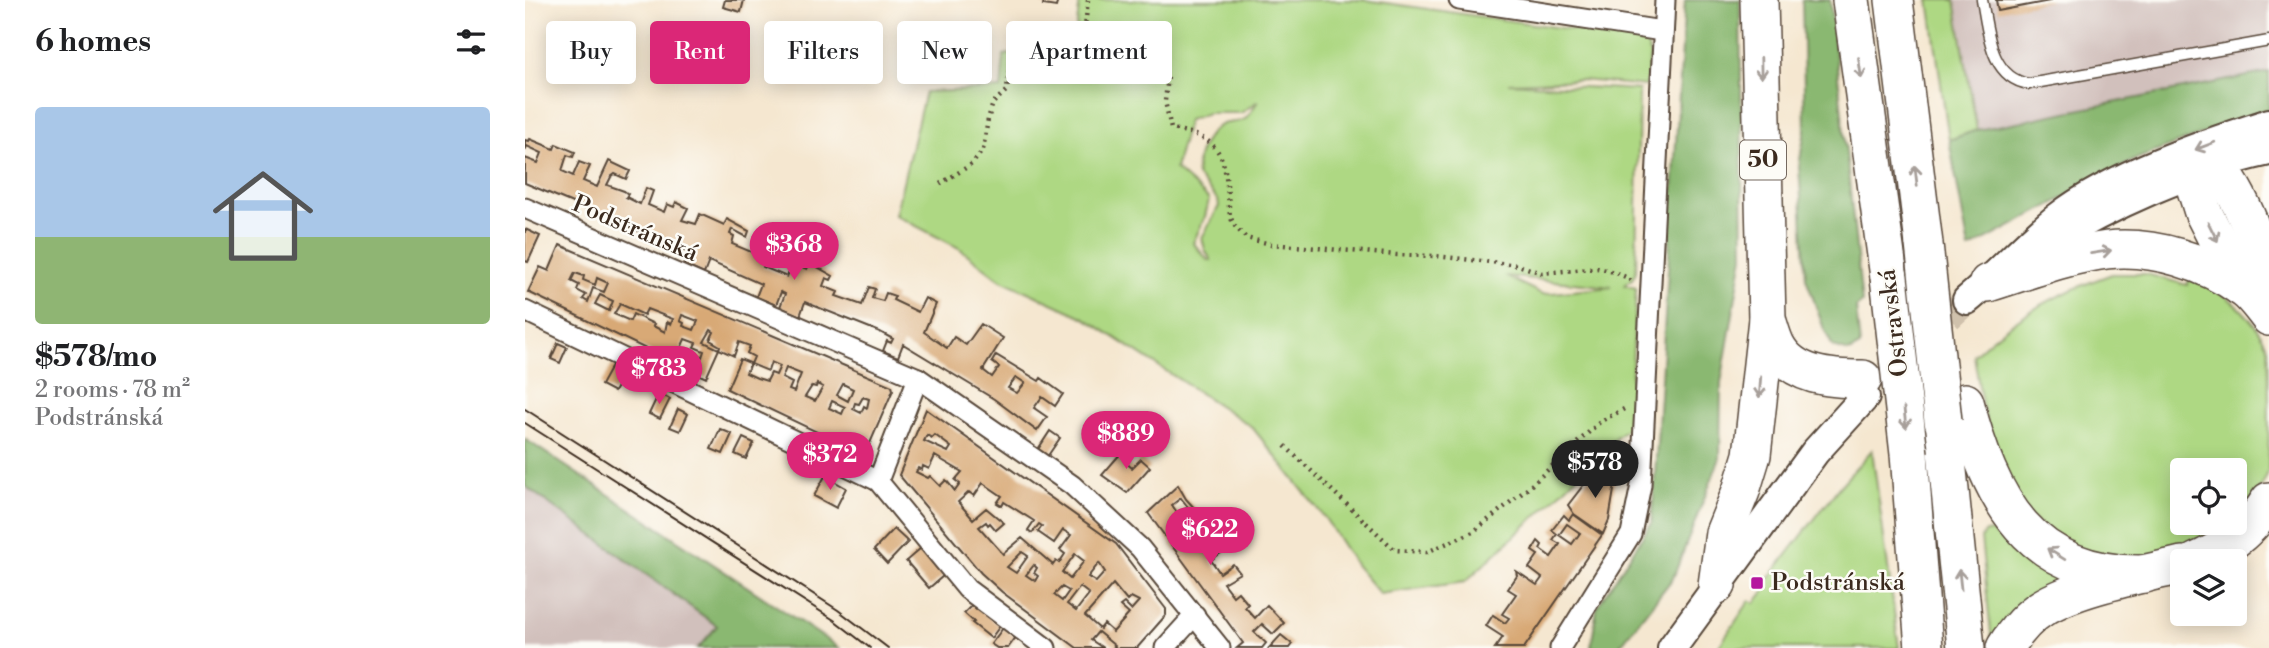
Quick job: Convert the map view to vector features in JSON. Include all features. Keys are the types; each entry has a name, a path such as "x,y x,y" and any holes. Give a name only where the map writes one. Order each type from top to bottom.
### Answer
{"highway":[{"name":"50","path":"1717,585 1724,533 1752,455 1767,319 1759,0"},
{"name":"Ostravská","path":"1851,0 1889,277 1909,454 1924,648"},
{"name":"Ostravská","path":"1894,0 1924,244 1954,412"},
{"path":"2230,162 2203,212 2255,287 2269,317"},
{"path":"1978,292 2082,255 2110,250 2131,250 2177,257 2255,287"},
{"name":"50","path":"1767,319 1776,346 1789,362 1820,377 1864,388"},
{"path":"1954,412 2000,498 2016,521 2032,536 2062,559 2083,567 2123,575 2145,574"},
{"path":"1954,412 1966,648"},
{"path":"2221,549 2250,526 2269,501"},
{"path":"2005,648 2020,626 2042,608 2072,594 2170,568"}],"main road":[{"path":"1978,292 2032,238 2085,198 2147,169 2269,123"},
{"path":"1978,292 2021,260 2098,216 2230,162 2269,143"},
{"path":"1672,648 1864,388"}],"street":[{"path":"1459,0 1662,31"},
{"path":"1560,648 1631,534 1641,485 1665,0"},
{"name":"Podstránská","path":"525,208 918,378 1072,485 1140,548 1220,648"},
{"path":"525,312 878,481 967,589 1046,648"},
{"path":"878,481 918,378"},
{"path":"1165,648 1195,615"}],"lane":[{"path":"1982,0 1997,61 2014,80 2029,84 2269,41"}],"path":[{"path":"1086,21 1088,0"},
{"path":"940,184 972,164 983,150 993,103 1007,90 1008,84"},
{"path":"1167,84 1165,101 1171,129 1206,138 1223,157 1230,216 1246,239 1271,244 1518,265 1542,272 1573,272 1598,268 1628,278 1636,288"},
{"path":"1286,446 1395,550 1427,552 1473,532 1527,489 1601,421 1622,409 1644,405"}],"shaded area":[{"path":"1955,0 2269,0 2269,72 1977,130"},
{"path":"525,464 556,509 718,626 698,648 525,648"}],"green space":[{"path":"1080,0 1365,0 1638,39 1647,45 1650,55 1646,86 1582,80 1508,83 1639,90 1636,271 1625,285 1636,288 1629,427 1465,582 1380,594 1356,566 1325,518 1252,427 1083,317 1001,280 959,248 895,215 925,92 1001,89 1004,55 1006,84 1172,84 1172,21 1077,21","holes":["1258,101 1245,119 1217,127 1211,132 1199,154 1197,176 1218,200 1219,206 1202,238 1211,260 1208,260 1193,243 1205,217 1209,199 1175,169 1188,120 1208,113 1241,113","1505,276 1612,287 1542,294"]},
{"path":"1685,0 1740,0 1743,256 1721,383 1720,458 1673,578 1618,648 1591,648 1597,607 1652,522"},
{"path":"1802,0 1830,0 1862,303 1856,308 1860,346 1849,352 1833,347 1806,278 1799,166 1805,130"},
{"path":"1929,0 1955,0 1977,130 1949,140"},
{"path":"2269,72 2269,109 2136,159 1969,249 1949,140 1977,130"},
{"path":"2112,274 2146,274 2187,285 2192,274 2236,305 2255,325 2268,348 2268,472 2262,486 2247,507 2247,458 2170,458 2170,535 2210,535 2186,549 2170,549 2170,556 2124,562 2075,548 2031,519 2001,474 1982,405 1974,355 2022,317 2074,289"},
{"path":"525,439 839,648 698,648 717,626 525,486"},
{"path":"1872,450 1899,648 1718,648 1750,600 1755,603 1766,589 1763,586 1840,486"},
{"path":"1985,532 1991,532 2068,581 1992,643 1981,538"}],"building":[{"path":"725,0 744,0 741,12 723,7"},
{"path":"1044,0 1058,0 1056,7 1043,5"},
{"path":"1996,0 2050,0 2050,1 1998,11"},
{"path":"530,139 554,149 556,144 575,152 573,157 567,155 562,171 573,176 579,162 590,166 583,181 597,187 609,161 630,171 626,179 615,174 607,185 624,191 628,194 626,197 640,204 646,188 653,191 648,205 664,212 667,204 674,207 676,202 688,208 682,220 696,224 700,214 724,225 727,219 749,231 747,237 732,229 732,244 766,258 763,267 787,277 795,257 804,260 801,267 807,269 810,263 833,276 831,280 826,278 823,286 838,292 836,296 862,305 869,287 875,289 872,298 883,301 886,293 895,296 893,300 918,312 925,298 936,304 924,332 947,348 954,337 966,345 981,324 1003,338 983,370 992,377 999,367 992,362 996,355 1039,381 1041,378 1063,394 1055,406 1042,397 1034,408 1047,417 1037,431 994,399 903,344 898,357 883,351 887,341 891,343 893,339 880,332 805,302 800,316 780,307 785,294 781,292 776,305 756,297 761,284 709,261 704,274 684,265 689,252 525,183 525,158 538,163 542,153 527,146 525,151 525,140","holes":["1016,377 1025,383 1017,393 1008,388"]},
{"path":"525,229 540,236 528,262 525,261"},
{"path":"560,245 892,386 893,390 865,455 727,389 740,359 750,363 746,373 757,378 767,381 771,373 776,375 780,366 771,362 768,371 751,364 754,357 747,353 750,346 739,342 734,356 719,349 706,378 528,292 540,267 549,271","holes":["575,273 595,285 597,278 608,283 604,292 593,288 588,302 583,299 586,295 577,290 579,285 571,281","600,295 613,301 609,311 595,304","620,304 644,315 647,309 673,319 671,324 667,322 665,332 633,314 630,321 614,314","682,315 698,321 694,330 683,326 684,323 680,321","711,330 714,332 710,340 720,346 719,349 704,342","685,339 696,343 694,347 704,351 702,357 681,348","786,368 801,374 794,392 789,390 792,383 782,378","817,384 823,387 815,401 805,397 812,386 816,387","843,384 853,389 848,401 837,395","863,397 869,399 867,408 864,406 861,413 853,409 855,403 859,404","832,401 845,407 842,414 829,408"]},
{"path":"558,343 567,347 560,363 551,359"},
{"path":"612,365 625,372 614,392 601,385"},
{"path":"659,393 670,399 660,419 649,414"},
{"path":"678,409 688,414 680,431 670,427"},
{"path":"926,409 1116,544 1166,609 1166,615 1137,648 1113,648 1115,646 1098,632 1091,640 1103,648 1077,648 981,573 899,475","holes":["927,435 932,438 935,435 951,447 948,452 924,441","935,456 962,472 955,480 960,484 955,491 946,480 940,486 930,476 928,478 916,472 918,468 922,470 923,466 929,469","983,483 1002,496 997,503 1002,506 1004,502 1034,521 1028,530 1032,533 1039,524 1042,526 1038,532 1054,543 1063,530 1071,535 1060,550 1065,554 1059,563 1056,561 1053,565 1022,538 1003,554 979,527 986,522 996,530 1004,523 986,508 973,519 958,502 969,492 974,496","1022,552 1028,556 1016,573 1007,567","1075,554 1084,561 1070,579 1062,572","1099,563 1105,572 1096,582 1088,577","1034,565 1037,568 1034,573 1038,576 1035,581 1026,575","1113,584 1127,601 1131,597 1139,601 1131,610 1124,603 1120,606 1129,614 1113,632 1104,624 1100,629 1085,616","1062,587 1069,591 1062,601 1054,595","1080,587 1089,594 1076,611 1067,604"]},
{"path":"720,429 732,434 723,454 711,449"},
{"path":"1050,431 1060,438 1047,457 1037,451"},
{"path":"743,438 754,443 746,459 735,454"},
{"path":"1128,445 1134,451 1125,462 1132,468 1141,459 1150,467 1127,493 1102,475"},
{"path":"1599,465 1616,478 1609,520 1603,534 1574,514 1568,505"},
{"path":"825,476 846,488 836,508 814,496"},
{"path":"1178,485 1199,513 1197,515 1201,520 1191,527 1200,536 1205,532 1203,529 1206,526 1225,550 1211,560 1220,573 1233,564 1240,573 1223,583 1233,596 1238,592 1248,604 1245,607 1255,618 1267,605 1284,623 1273,634 1262,624 1254,632 1266,643 1262,648 1237,648 1243,643 1148,513","holes":["1181,498 1188,507 1178,514 1172,505"]},
{"path":"1573,514 1602,535 1524,648 1495,648 1503,637 1486,626 1493,615 1505,623 1509,618 1502,614 1516,594 1508,589 1517,576 1516,571 1537,585 1542,578 1529,568 1538,555 1532,551 1538,541 1542,545 1540,549 1551,557 1560,544 1553,540 1557,534 1552,530 1564,515 1569,520","holes":["1567,524 1580,533 1572,544 1559,535"]},
{"path":"894,529 908,542 887,564 874,550"},
{"path":"921,548 943,576 929,588 906,561"},
{"path":"973,604 1000,626 991,638 964,613"},
{"path":"1003,628 1016,637 1008,648 997,648 991,644"},
{"path":"1281,635 1292,644 1289,648 1269,648"}],"tunnel":[{"path":"1887,374 1967,300"}],"tram line":[{"path":"525,409 838,610 888,648"},
{"path":"525,423 834,620 870,648"}],"place":[{"name":"Podstránská","path":"1757,583"}]}
